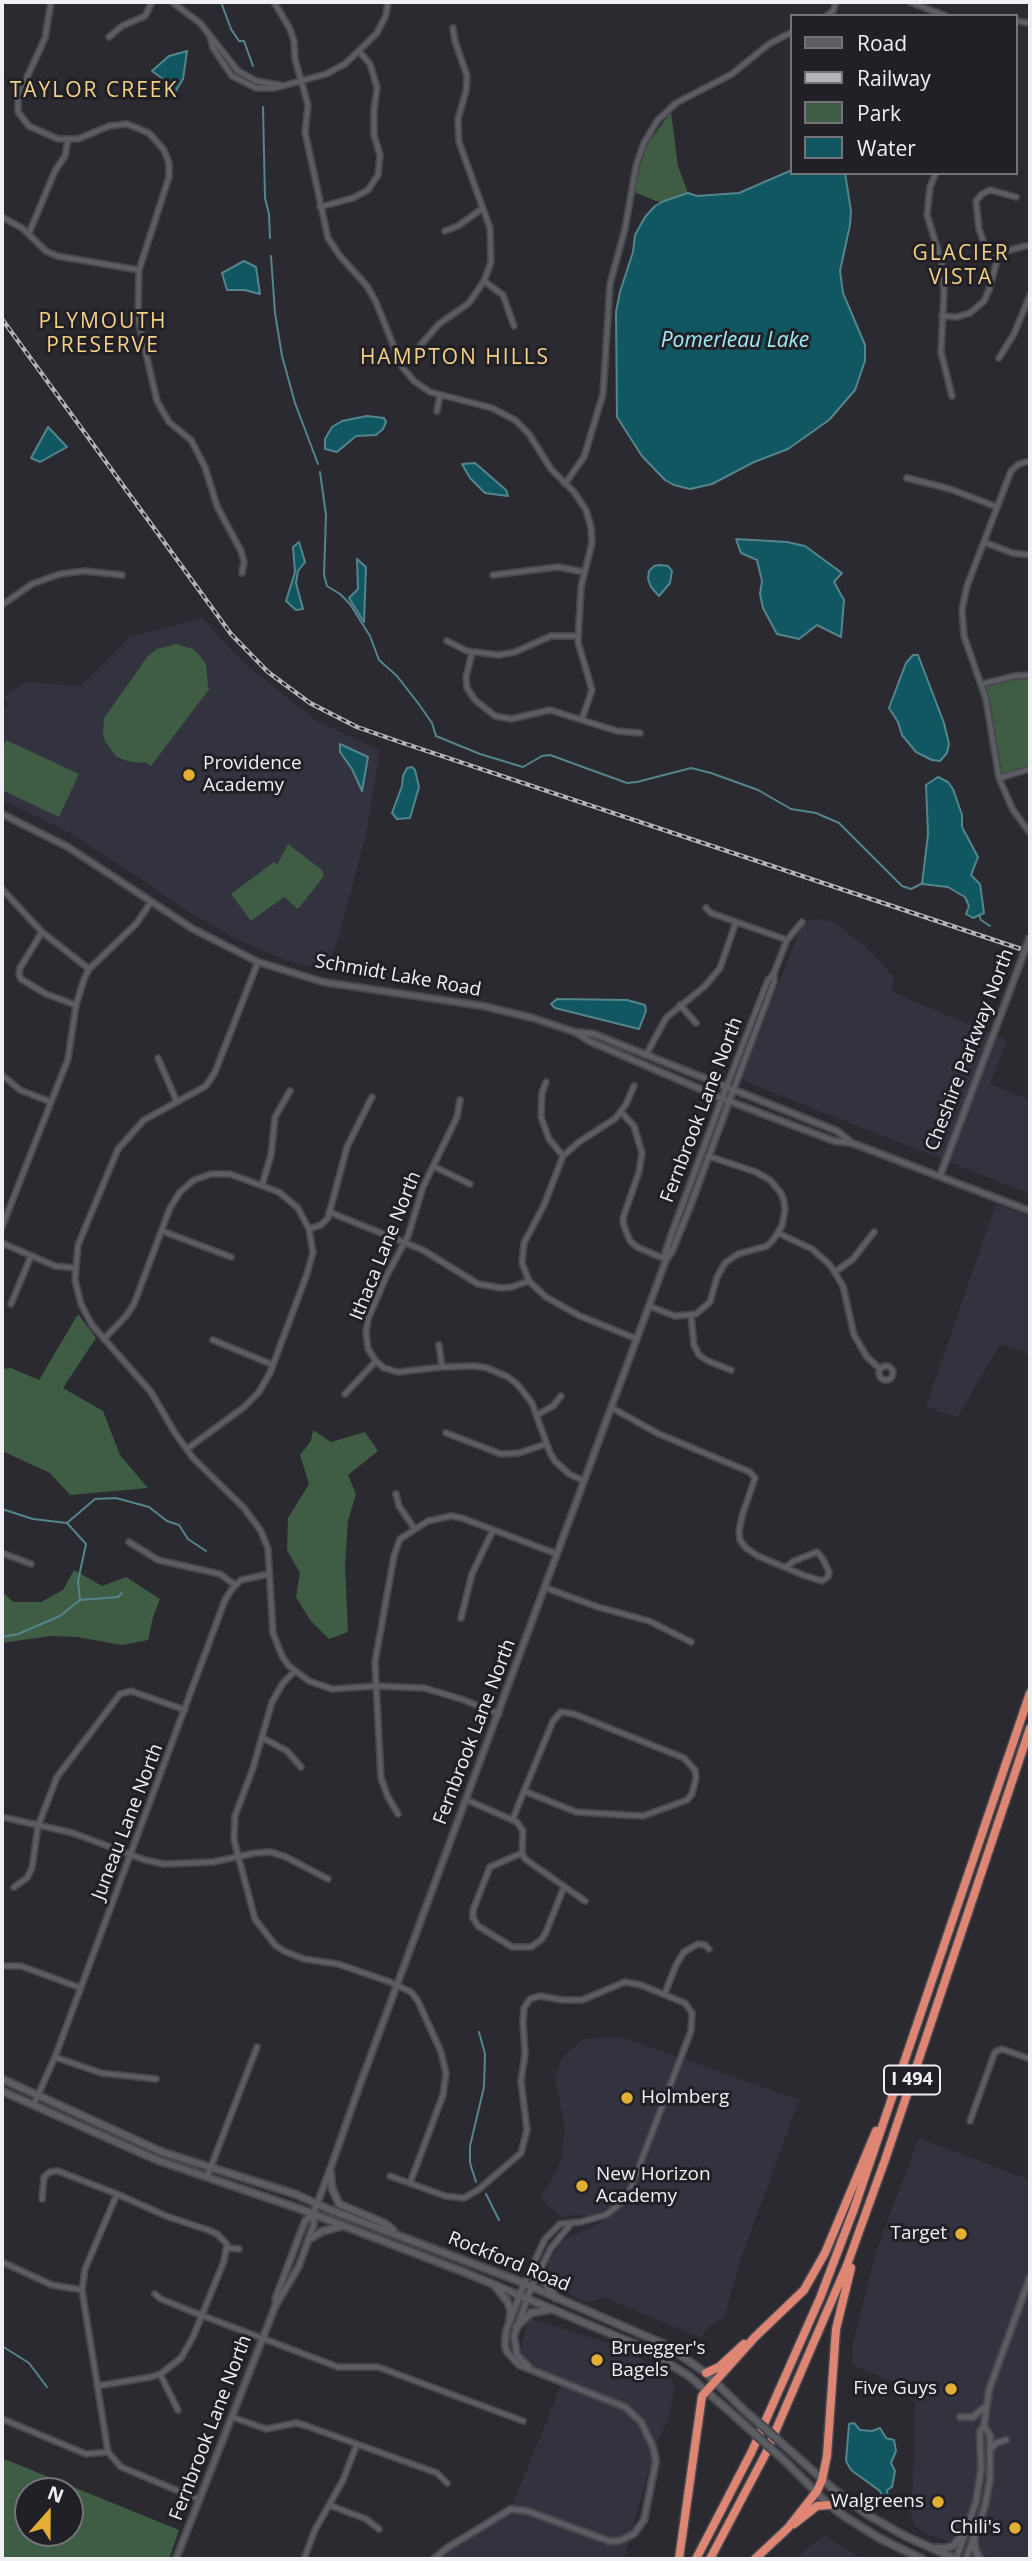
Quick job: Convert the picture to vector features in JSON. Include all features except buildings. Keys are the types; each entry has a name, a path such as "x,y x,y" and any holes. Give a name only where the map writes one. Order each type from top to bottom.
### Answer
{"highway":[{"name":"I 494","path":"696,2559 751,2453 789,2371 854,2209 1030,1693"},
{"name":"I 494","path":"710,2559 774,2435 820,2331 865,2216 1030,1728"},
{"path":"706,2373 719,2367 796,2299 812,2276 836,2228 879,2124 887,2114"},
{"path":"788,2528 817,2491 822,2480 827,2456 837,2318 865,2216"},
{"path":"679,2559 702,2396 755,2337"},
{"path":"755,2559 788,2528 817,2506 829,2505"}],"main road":[{"name":"Rockford Road","path":"2,2080 162,2152 295,2194 524,2284 664,2344 706,2373 822,2480 867,2515 918,2543 956,2559"},
{"name":"Rockford Road","path":"2,2091 111,2141 313,2214 491,2283 654,2353 706,2391 786,2462 829,2505 870,2533 922,2559"},
{"path":"330,2170 332,2188 339,2204 384,2223 397,2234"},
{"path":"309,2239 323,2231 344,2226"},
{"path":"541,2268 544,2281 557,2299"},
{"path":"491,2283 507,2301 511,2310 510,2320"},
{"path":"516,2327 531,2312 554,2309"},
{"path":"918,2543 937,2548 950,2547 967,2530"},
{"path":"870,2533 875,2540 911,2559"},
{"path":"974,2537 975,2550 980,2559"}],"street":[{"path":"51,2 45,38 20,94 18,112 26,124 53,138 68,140 83,138 109,126 123,124 141,128 155,138 166,154 169,177 139,270 138,319 157,401 169,422 191,440 205,467 217,506 241,551 244,562 242,573"},
{"path":"109,37 122,26 145,16 152,2"},
{"path":"172,2 200,23 238,71 260,83 282,85 326,74 345,64 377,33 386,15 388,2"},
{"path":"274,2 290,29 308,105 305,132 328,239 367,286 383,313 399,362 414,382 440,396 492,408 510,416 530,433 551,469 581,500 590,521 592,544 584,572 578,636 580,653 592,686 582,719"},
{"path":"910,2 941,14"},
{"path":"399,362 418,348 439,324 469,303 484,281 492,249 490,228 459,142 458,119 467,76 454,41 453,28"},
{"path":"565,484 584,457 603,394 610,284 625,229 636,166 644,143 657,121 676,103 732,74 769,44 790,33"},
{"path":"320,207 354,198 368,190 378,175 380,155 374,135 377,87 370,64 359,51"},
{"path":"29,233 55,171 65,156 68,140"},
{"path":"935,175 930,187 927,215 942,263 944,293 940,352 953,396"},
{"path":"998,257 984,243 976,215 976,201 990,190 1016,197"},
{"path":"445,231 458,226 483,208"},
{"path":"2,217 29,233 46,251 70,259 139,270"},
{"path":"942,316 957,317 970,313 984,301 998,257 1006,251 1030,245"},
{"path":"484,281 503,295 514,326"},
{"path":"999,358 1014,334 1030,299"},
{"path":"437,411 440,396"},
{"path":"1030,461 1014,467 967,586 962,610 964,636 982,684 999,778 1013,810 1030,833"},
{"path":"906,478 950,489 997,507"},
{"path":"984,542 1012,553 1030,555"},
{"path":"494,575 558,567 584,572"},
{"path":"2,605 32,584 60,575 85,571 122,575"},
{"path":"447,641 472,653 505,654 551,636 578,636"},
{"path":"472,653 466,677 467,688 472,698 491,713 511,719 550,710 617,731 640,733"},
{"path":"982,684 1007,677 1030,675"},
{"path":"999,778 1030,769"},
{"name":"Schmidt Lake Road","path":"2,814 68,847 219,944 258,961 323,982 483,1006 575,1032 594,1034 837,1131 852,1143"},
{"path":"2,889 42,932 89,969"},
{"path":"2,1227 70,1051 76,1005 89,969 136,924 151,902"},
{"path":"706,908 711,913 787,940"},
{"path":"646,1055 659,1029 680,1004 705,986 720,968 736,922"},
{"name":"Fernbrook Lane North","path":"666,1260 665,1254 672,1233 721,1098 768,980 774,973 787,940 802,922"},
{"path":"42,932 20,968 21,979 46,994 76,1005"},
{"name":"Cheshire Parkway North","path":"940,1176 1030,936"},
{"path":"258,961 215,1072 200,1091 144,1120 118,1149 78,1245 75,1268 80,1304 92,1325 142,1380 187,1449 244,1508 261,1531 268,1549 272,1633 282,1656 295,1671 309,1681 332,1689 406,1686 433,1690 499,1714"},
{"name":"Fernbrook Lane North","path":"176,2559 275,2307 297,2270 309,2239 314,2224 313,2214 397,1985 666,1260 672,1251 774,982 774,973"},
{"path":"680,1004 696,1023"},
{"name":"Schmidt Lake Road","path":"575,1032 589,1041 721,1098 834,1141 852,1143 1030,1211"},
{"path":"158,1058 177,1102"},
{"path":"2,1075 20,1090 51,1102"},
{"path":"546,1082 542,1093 541,1117 549,1139 563,1156"},
{"path":"634,1086 621,1112 563,1156 544,1205 524,1243 522,1263 528,1281 546,1297 580,1316 638,1339"},
{"path":"262,1185 271,1155 275,1117 290,1091"},
{"path":"309,1229 325,1222 347,1147 372,1097"},
{"name":"Ithaca Lane North","path":"376,1361 366,1340 369,1319 386,1277 405,1242 418,1200 457,1117 460,1100"},
{"path":"621,1112 639,1134 642,1153 639,1172 624,1218 626,1234 637,1247 666,1260"},
{"path":"649,1306 674,1316 691,1316 710,1302 717,1277 725,1263 738,1254 767,1246 778,1233 785,1210 781,1193 776,1186 756,1172 708,1156"},
{"path":"433,1166 470,1184"},
{"path":"104,1339 134,1304 174,1200 186,1186 202,1176 221,1173 262,1185 289,1199 305,1218 313,1252 311,1263 266,1382 244,1407 187,1449"},
{"path":"329,1212 423,1250 478,1284 501,1289 528,1281"},
{"path":"162,1230 232,1257"},
{"path":"835,1272 853,1259 874,1231"},
{"path":"778,1233 811,1248 835,1272 843,1286 854,1335 867,1357 880,1369"},
{"path":"617,1238 626,1234"},
{"path":"2,1243 55,1266 75,1268"},
{"path":"11,1304 31,1256"},
{"path":"691,1316 694,1345 699,1354 708,1361 731,1370"},
{"path":"213,1340 273,1366"},
{"path":"439,1345 442,1367"},
{"path":"345,1394 376,1361 384,1368 398,1372 475,1366 498,1372 518,1385 532,1403 550,1453 561,1468 585,1482"},
{"path":"537,1415 552,1406 561,1396"},
{"path":"612,1408 659,1434 743,1468 755,1478 741,1516 740,1540 746,1548 758,1556 786,1567 822,1581 828,1577 829,1572 817,1552 786,1567"},
{"path":"446,1433 501,1454 519,1453 546,1444"},
{"path":"397,1494 399,1506 414,1528"},
{"path":"398,1814 380,1778 375,1662 394,1556 400,1539 414,1528 439,1517 462,1518 558,1554"},
{"path":"461,1618 472,1574 493,1530"},
{"path":"129,1542 158,1560 220,1574 235,1585 248,1577 269,1574"},
{"path":"2,1553 31,1564"},
{"name":"Juneau Lane North","path":"34,2104 55,2057 225,1600 235,1585"},
{"path":"546,1588 598,1607 649,1621 691,1642"},
{"path":"295,1671 277,1692 235,1816 234,1840 252,1909 260,1928 284,1951 304,1959 349,1967 397,1985 411,1992 417,2000 441,2052 446,2073 445,2084 410,2183"},
{"path":"14,1887 27,1878 32,1868 38,1826 57,1777 120,1694 131,1691 185,1710"},
{"path":"513,1819 524,1791 553,1721 561,1712 574,1714 684,1758 695,1770 696,1778 692,1794 687,1800 643,1816 576,1812 524,1791"},
{"path":"263,1738 287,1751 301,1767"},
{"path":"467,1800 517,1822 523,1831 522,1853 529,1863 585,1901"},
{"path":"2,1817 73,1833 164,1864 214,1862 263,1852 279,1853 328,1880"},
{"path":"522,1853 490,1867 473,1910 473,1918 478,1926 512,1947 531,1947 542,1939 564,1887"},
{"path":"665,1993 684,1952 698,1944 709,1949"},
{"path":"2,1966 20,1966 81,1988"},
{"path":"390,2176 457,2199 471,2195 521,2153 527,2138 522,2081 525,2054 523,2022 526,2003 534,1996 582,2000 625,1982 641,1984 665,1993 685,2003 692,2013 687,2045 627,2198 606,2215 560,2224 545,2239 519,2295 505,2339 508,2352 519,2365 625,2407 641,2422 656,2460 644,2520 634,2534 619,2541 609,2541 527,2511 511,2509 433,2559"},
{"path":"206,2177 257,2047"},
{"path":"970,2120 993,2055 1002,2049 1030,2059"},
{"path":"55,2057 101,2073 156,2079"},
{"path":"42,2199 44,2177 54,2171 217,2234 225,2240 228,2248 188,2348 172,2366 160,2374 142,2379 97,2386"},
{"path":"117,2194 85,2269 82,2290 108,2452 121,2467 200,2500"},
{"name":"Fernbrook Lane North","path":"275,2307 276,2297 305,2221 313,2214"},
{"path":"531,2368 515,2351 516,2327 551,2248 570,2224"},
{"path":"228,2248 239,2249"},
{"path":"2,2262 52,2285 82,2290"},
{"path":"956,2559 976,2502 981,2470 980,2431 984,2426 985,2407 1030,2277"},
{"path":"155,2294 161,2299 338,2367 378,2367 523,2421"},
{"path":"160,2374 178,2410"},
{"path":"960,2417 973,2417 985,2407"},
{"path":"232,2417 266,2429 296,2423 304,2425 437,2473 447,2483"},
{"path":"2,2420 86,2454 108,2452"},
{"path":"965,2559 988,2494 991,2451 990,2435 984,2426"},
{"path":"991,2451 996,2442 1006,2440"},
{"path":"304,2559 313,2535 343,2480 357,2444"},
{"path":"329,2505 366,2519 379,2529"}],"shaded area":[{"name":"Providence Academy","path":"202,618 244,663 318,722 380,750 367,830 340,933 327,970 288,961 236,939 182,908 66,831 2,800 2,711 8,704 3,697 25,682 81,686 130,637"},
{"path":"822,919 836,924 881,962 894,979 892,992 1007,1040 990,1084 1030,1100 1030,1194 741,1080 803,922"},
{"path":"996,1204 1030,1217 1030,1354 1000,1344 957,1418 926,1406"},
{"path":"622,2037 799,2100 739,2264 724,2318 708,2327 701,2338 603,2297 590,2303 556,2289 548,2277 548,2263 562,2241 604,2221 577,2214 562,2218 539,2197 549,2185 561,2160 565,2128 555,2078 562,2058 582,2039"},
{"path":"919,2138 1030,2180 1030,2559 995,2558 925,2533 915,2526 910,2512 915,2390 852,2363 853,2343 876,2251"},
{"path":"532,2319 614,2345 670,2374 675,2389 668,2419 656,2444 624,2559 434,2559 511,2509 564,2378 532,2366 520,2350 527,2325"},
{"path":"825,2536 862,2559 797,2559"}],"green space":[{"path":"671,112 678,166 688,193 661,203 634,192 648,143"},
{"path":"176,644 193,649 200,656 206,664 210,688 151,766 145,762 124,760 116,756 105,741 104,718 148,656 157,649"},
{"path":"1030,675 1030,769 999,778 982,684"},
{"path":"6,740 79,774 59,817 2,790 2,749"},
{"path":"288,844 322,870 324,876 298,909 284,897 251,921 231,894 274,862 277,865"},
{"path":"78,1314 96,1338 63,1388 103,1411 120,1455 148,1488 70,1495 50,1473 2,1451 2,1369 11,1368 39,1380"},
{"path":"313,1430 331,1442 365,1432 378,1451 348,1475 356,1494 348,1521 345,1565 348,1632 329,1639 310,1620 296,1597 300,1573 287,1550 288,1518 309,1484 300,1455 311,1441"},
{"path":"74,1570 102,1586 126,1577 160,1599 148,1640 122,1645 77,1637 50,1636 2,1643 2,1591 13,1602 41,1602 63,1590"},
{"path":"2,2458 49,2477 14,2477 14,2547 84,2547 84,2491 179,2530 169,2559 2,2559"}],"water":[{"path":"187,51 183,79 172,97 170,84 152,71 169,56"},
{"name":"Pomerleau Lake","path":"790,171 790,175 845,175 851,211 840,271 843,293 865,345 865,361 855,390 829,420 788,449 754,462 712,484 690,489 665,480 642,456 617,417 616,312 633,252 635,235 655,206 688,193 697,196 739,193"},
{"path":"244,261 256,267 260,294 245,290 227,290 222,273"},
{"path":"367,416 384,418 386,422 383,429 376,435 356,436 337,452 325,449 325,439 332,427 342,421"},
{"path":"48,427 67,447 40,462 31,458"},
{"path":"475,463 506,490 508,496 485,493 470,478 462,464"},
{"path":"736,539 787,542 805,546 842,573 834,582 844,600 841,637 817,625 799,639 777,634 763,608 760,594 762,581 757,560 741,553"},
{"path":"299,542 305,562 298,571 296,583 303,609 296,610 286,601 295,572 293,547"},
{"path":"357,559 366,567 364,622 349,598 358,589"},
{"path":"659,565 668,566 672,571 670,583 659,596 648,579 649,571"},
{"path":"913,655 918,655 944,723 949,744 947,753 940,761 916,752 902,735 889,708 906,663"},
{"path":"340,744 368,757 362,791 340,752"},
{"path":"412,767 419,787 410,818 397,819 392,813 403,776 407,768"},
{"path":"938,777 948,782 953,789 962,815 962,827 978,857 971,875 980,884 984,913 973,918 966,914 969,906 965,897 948,887 922,884 928,834 926,785"},
{"path":"557,999 627,1000 645,1005 646,1011 639,1029 555,1008 551,1004"},
{"path":"854,2423 860,2430 872,2431 880,2428 886,2438 894,2440 896,2451 891,2463 895,2471 892,2487 887,2490 888,2497 883,2499 880,2491 851,2470 846,2461 849,2424"}],"waterway":[{"path":"221,2 231,29 239,41 244,41 253,66"},
{"path":"263,107 265,198 270,238"},
{"path":"271,256 275,313 282,356 295,403 318,464"},
{"path":"320,472 326,515 324,575 327,586 350,604 370,636 379,660 397,676 418,703 432,723 436,736 480,754 523,767 542,756 550,755 627,783 691,768 711,773 758,790 791,809 816,813 839,823 902,886 911,889 923,883"},
{"path":"979,915 981,920 990,926"},
{"path":"2,1509 33,1519 67,1523 95,1499 116,1498 149,1507 167,1521 179,1525 188,1539 206,1551"},
{"path":"2,1637 18,1634 60,1616 80,1600 78,1581 86,1544 67,1523"},
{"path":"80,1600 118,1597 122,1593"},
{"path":"476,2182 470,2163 470,2146 484,2087 485,2054 479,2032"},
{"path":"486,2194 499,2220"},
{"path":"2,2346 29,2363 47,2387"}],"railway":[{"path":"2,319 231,634 268,672 310,703 357,727 400,742 1030,952"}],"place":[{"name":"Providence Academy","path":"189,775"},
{"name":"Holmberg","path":"627,2098"},
{"name":"New Horizon Academy","path":"582,2186"},
{"name":"Target","path":"961,2234"},
{"name":"Bruegger's Bagels","path":"597,2360"},
{"name":"Five Guys","path":"951,2389"},
{"name":"Walgreens","path":"938,2502"},
{"name":"Chili's","path":"1015,2528"}],"district":[{"name":"TAYLOR CREEK","path":"94,91"},
{"name":"GLACIER VISTA","path":"961,266"},
{"name":"PLYMOUTH PRESERVE","path":"103,334"},
{"name":"HAMPTON HILLS","path":"455,358"}]}
